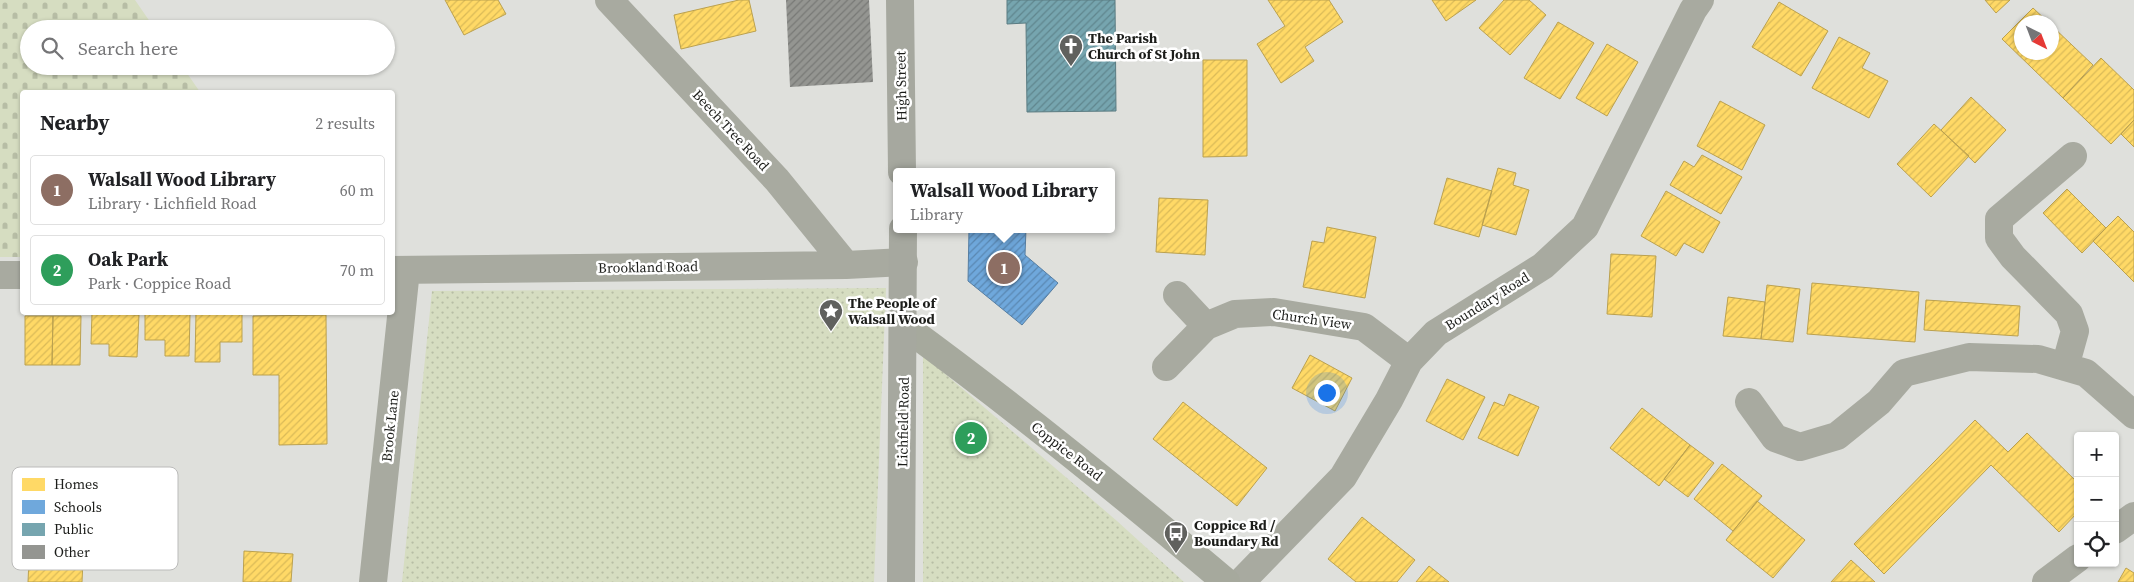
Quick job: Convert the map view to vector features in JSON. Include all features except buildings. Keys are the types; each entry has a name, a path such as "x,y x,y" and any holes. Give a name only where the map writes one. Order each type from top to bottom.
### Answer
{"highway":[{"name":"High Street","path":"900,0 902,168"},
{"path":"903,233 904,262"},
{"name":"Lichfield Road","path":"901,582 904,262"}],"main road":[{"name":"Coppice Road","path":"904,326 973,376 1113,487 1226,582"}],"street":[{"name":"Beech Tree Road","path":"608,0 777,180 846,265"},
{"name":"Boundary Road","path":"1241,582 1343,477 1410,361 1436,334 1543,266 1585,227 1690,3"},
{"path":"2065,367 2075,331 2069,314 2013,257 1999,238 1999,218 2073,156"},
{"name":"Brookland Road","path":"400,270 846,265 904,262"},
{"name":"Brook Lane","path":"373,582 400,270"},
{"path":"0,275 20,275"},
{"path":"1177,295 1206,326"},
{"name":"Church View","path":"1166,367 1206,326 1235,314 1274,312 1364,327 1410,361"},
{"path":"1749,402 1776,438 1800,447 1837,436 1879,402 1904,373 1969,357 2038,359 2086,372 2134,415"},
{"path":"2119,527 2134,516"}],"green space":[{"path":"0,0 135,0 149,20 20,20 20,75 188,75 199,90 20,90 20,257 0,257"},
{"path":"886,288 874,582 402,582 432,291"},
{"path":"923,355 1117,521 1184,582 923,582"}],"place":[{"name":"The Parish Church of St John","path":"1071,67"},
{"name":"Walsall Wood Library","path":"1004,268"},
{"name":"The People of Walsall Wood","path":"831,332"},
{"name":"Oak Park","path":"971,438"},
{"name":"Coppice Rd / Boundary Rd","path":"1176,554"}]}
